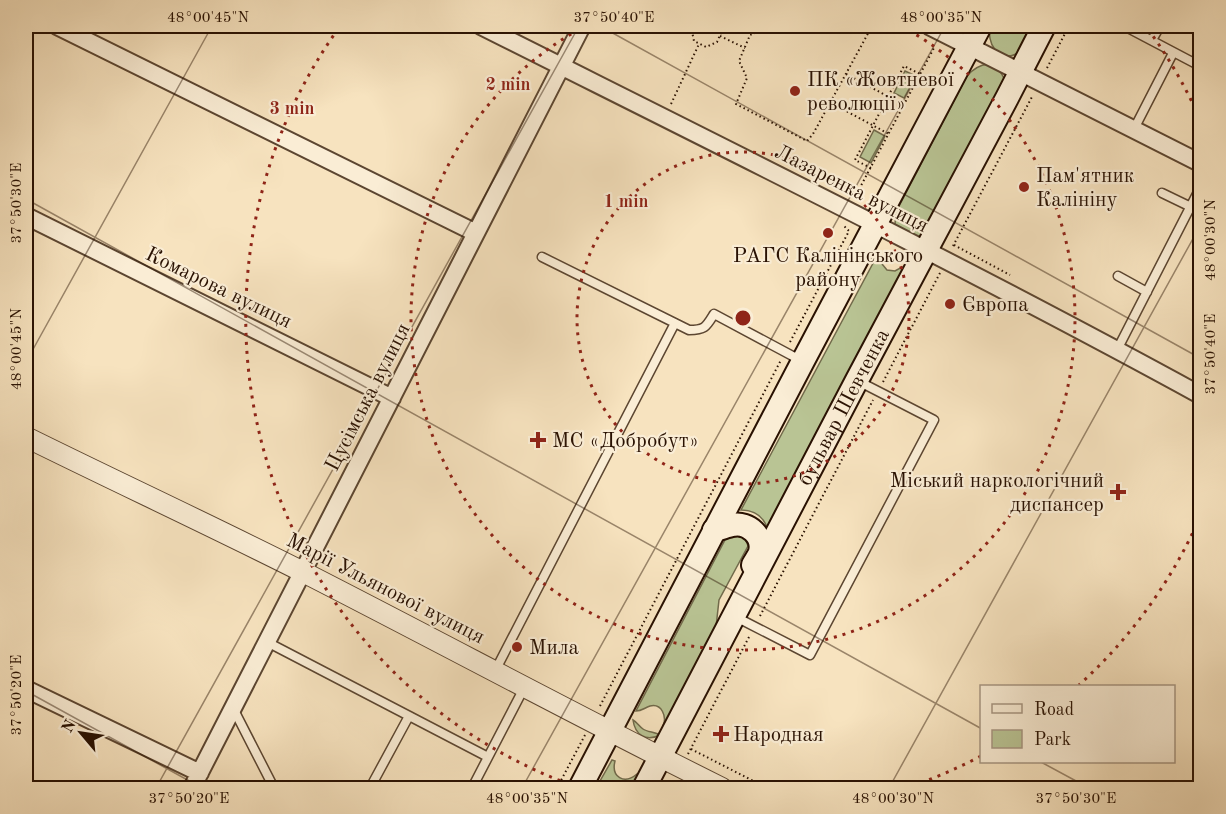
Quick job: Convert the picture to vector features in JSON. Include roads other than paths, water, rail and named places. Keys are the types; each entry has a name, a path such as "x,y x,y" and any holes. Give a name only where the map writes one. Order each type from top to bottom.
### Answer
{"main road":[{"path":"580,789 601,727 714,530 794,356 875,225 980,26"},
{"name":"бульвар Шевченка","path":"644,789 857,380 936,256 1030,77 1044,26"},
{"path":"714,530 733,525 747,526 754,531 760,544 760,551 735,599 734,616"}],"street":[{"path":"57,26 476,233"},
{"name":"Лазаренка вулиця","path":"481,26 936,256 1200,395"},
{"name":"Цусімська вулиця","path":"192,789 582,26"},
{"path":"936,29 1200,163"},
{"name":"Комарова вулиця","path":"26,216 392,398"},
{"name":"Марії Ульянової вулиця","path":"26,437 303,572 722,789"},
{"path":"26,689 200,773"}],"lane":[{"path":"1124,26 1200,66"},
{"path":"1152,40 1160,26"},
{"path":"1134,129 1173,53"},
{"path":"1117,350 1200,188"},
{"path":"1162,192 1191,207"},
{"path":"542,257 689,330 700,330 707,326 714,314 794,356"},
{"path":"1118,276 1147,292"},
{"path":"495,671 675,323"},
{"path":"734,616 810,656 929,430 934,420 857,380"},
{"path":"267,642 488,757"},
{"path":"472,789 525,687"},
{"path":"233,709 274,789"},
{"path":"370,789 409,716"}],"place":[{"name":"ПК «Жовтневої революції»","path":"795,91"},
{"name":"Пам'ятник Калініну","path":"1024,187"},
{"name":"РАГС Калінінського району","path":"828,233"},
{"name":"Європа","path":"950,304"},
{"name":"МС «Добробут»","path":"538,440"},
{"name":"Міський наркологічний диспансер","path":"1118,492"},
{"name":"Мила","path":"517,647"},
{"name":"Народная","path":"721,734"}]}
